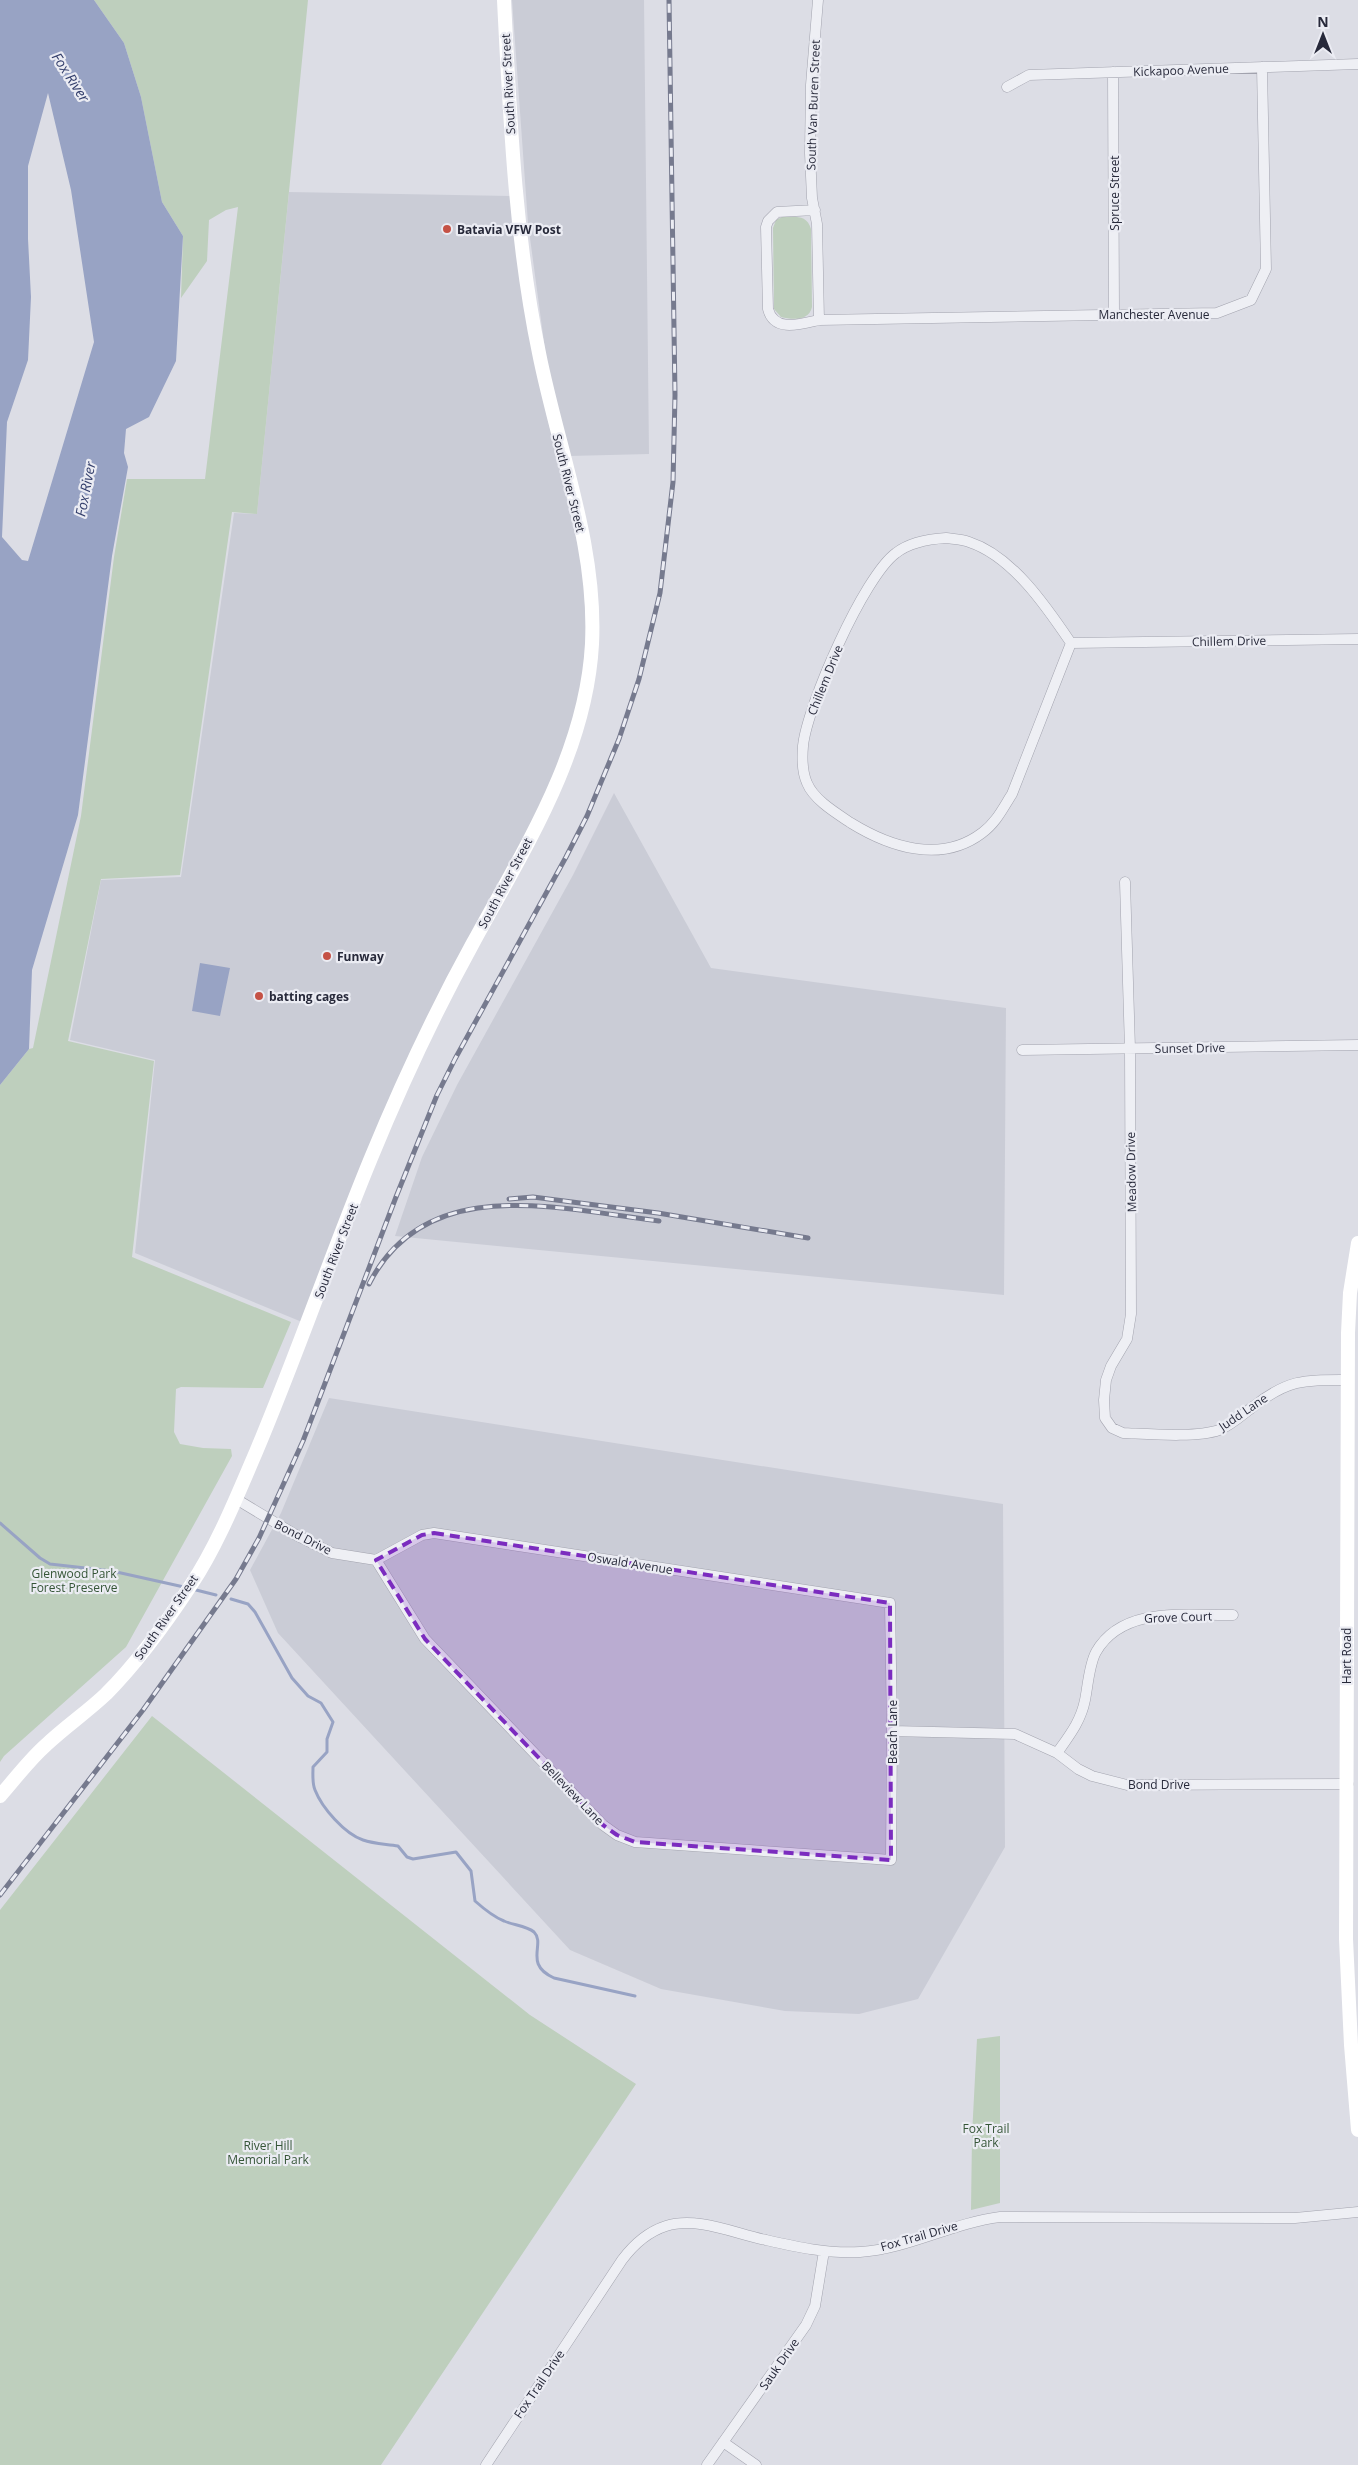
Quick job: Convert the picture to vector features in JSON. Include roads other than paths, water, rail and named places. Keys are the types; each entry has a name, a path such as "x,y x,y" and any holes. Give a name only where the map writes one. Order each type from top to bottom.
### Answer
{"main road":[{"name":"South River Street","path":"0,1796 42,1748 105,1694 140,1655 193,1582 236,1499 288,1375 371,1158 454,980 502,891 564,767 576,736 586,696 592,646 590,581 580,523 542,369 527,292 516,204 504,0"},
{"name":"Hart Road","path":"1358,1242 1350,1293 1347,1380 1352,1657 1346,1939 1358,2130"}],"street":[{"name":"South Van Buren Street","path":"818,0 811,85 810,153 817,224 819,320"},
{"name":"Kickapoo Avenue","path":"1008,87 1029,75 1358,64"},
{"name":"Manchester Avenue","path":"819,320 1114,313 1217,313 1251,300 1266,268 1262,67"},
{"name":"Spruce Street","path":"1113,72 1114,313"},
{"path":"815,210 776,212 768,221 768,309 772,318 782,325 799,325 819,320"},
{"name":"Chillem Drive","path":"946,538 968,541 992,552 1012,568 1056,620 1071,643 1012,794 999,816 982,833 961,844 938,850 922,850 893,845 838,814 814,794 806,783 802,764 803,744 815,700 866,591 881,568 895,553 928,540 946,538"},
{"name":"Chillem Drive","path":"1071,643 1358,639"},
{"name":"Meadow Drive","path":"1125,882 1130,1049 1130,1327 1127,1339 1111,1366 1106,1380 1104,1400 1105,1418 1112,1428 1123,1433 1136,1434"},
{"name":"Sunset Drive","path":"1022,1050 1358,1045"},
{"name":"Judd Lane","path":"1136,1434 1212,1432 1230,1424 1270,1393 1287,1384 1306,1380 1347,1380"},
{"name":"Bond Drive","path":"236,1499 296,1535 332,1553 376,1560"},
{"name":"Oswald Avenue","path":"376,1560 422,1535 434,1533 890,1603"},
{"name":"Belleview Lane","path":"376,1560 425,1639 603,1825 617,1835 636,1842 891,1860"},
{"name":"Beach Lane","path":"890,1603 892,1731 891,1860"},
{"name":"Grove Court","path":"1057,1753 1080,1719 1096,1652 1113,1634 1126,1624 1151,1616 1233,1615"},
{"name":"Bond Drive","path":"892,1731 1015,1734 1028,1738 1057,1753 1078,1769 1092,1776 1127,1785 1348,1784"},
{"name":"Fox Trail Drive","path":"486,2465 622,2260 640,2240 653,2231 668,2225 699,2224 824,2252 861,2252 898,2246 974,2220 1000,2217 1295,2218 1358,2212"},
{"name":"Sauk Drive","path":"707,2465 806,2325 815,2306 824,2252"},
{"path":"723,2442 756,2465"}],"water":[{"name":"Fox River","path":"0,0 94,0 124,43 141,97 162,202 183,236 176,361 149,417 126,429 124,453 128,467 112,556 78,815 32,970 29,1049 0,1085","holes":["48,93 71,190 94,342 28,561 22,560 2,537 7,422 28,360 31,297 28,239 28,166"]},
{"path":"200,963 230,968 220,1016 192,1011"}],"waterway":[{"path":"0,1523 40,1558 50,1564 112,1571 184,1587"},
{"path":"192,1589 216,1595"},
{"path":"231,1599 248,1604 255,1612 292,1678 308,1696 321,1703 333,1722 327,1739 327,1752 313,1767 313,1781 318,1797 335,1820 356,1837 376,1843 398,1846 407,1857 413,1859 456,1852 471,1871 475,1901 500,1919 528,1928 534,1932 538,1942 537,1960 539,1967 545,1972 554,1978 635,1996"}],"railway":[{"path":"0,1895 143,1710 236,1579 259,1538 303,1441 437,1095 587,816 619,739 639,679 660,593 673,482 675,395 669,0"},
{"path":"509,1199 533,1197 658,1213 808,1238"},
{"path":"369,1284 394,1249 424,1225 459,1212 498,1206 538,1206 659,1221"}],"place":[{"name":"Batavia VFW Post","path":"447,229"},
{"name":"Funway","path":"327,956"},
{"name":"batting cages","path":"259,996"}],"park label":[{"name":"Glenwood Park Forest Preserve","path":"74,1580"},
{"name":"Fox Trail Park","path":"986,2135"},
{"name":"River Hill Memorial Park","path":"268,2152"}]}
